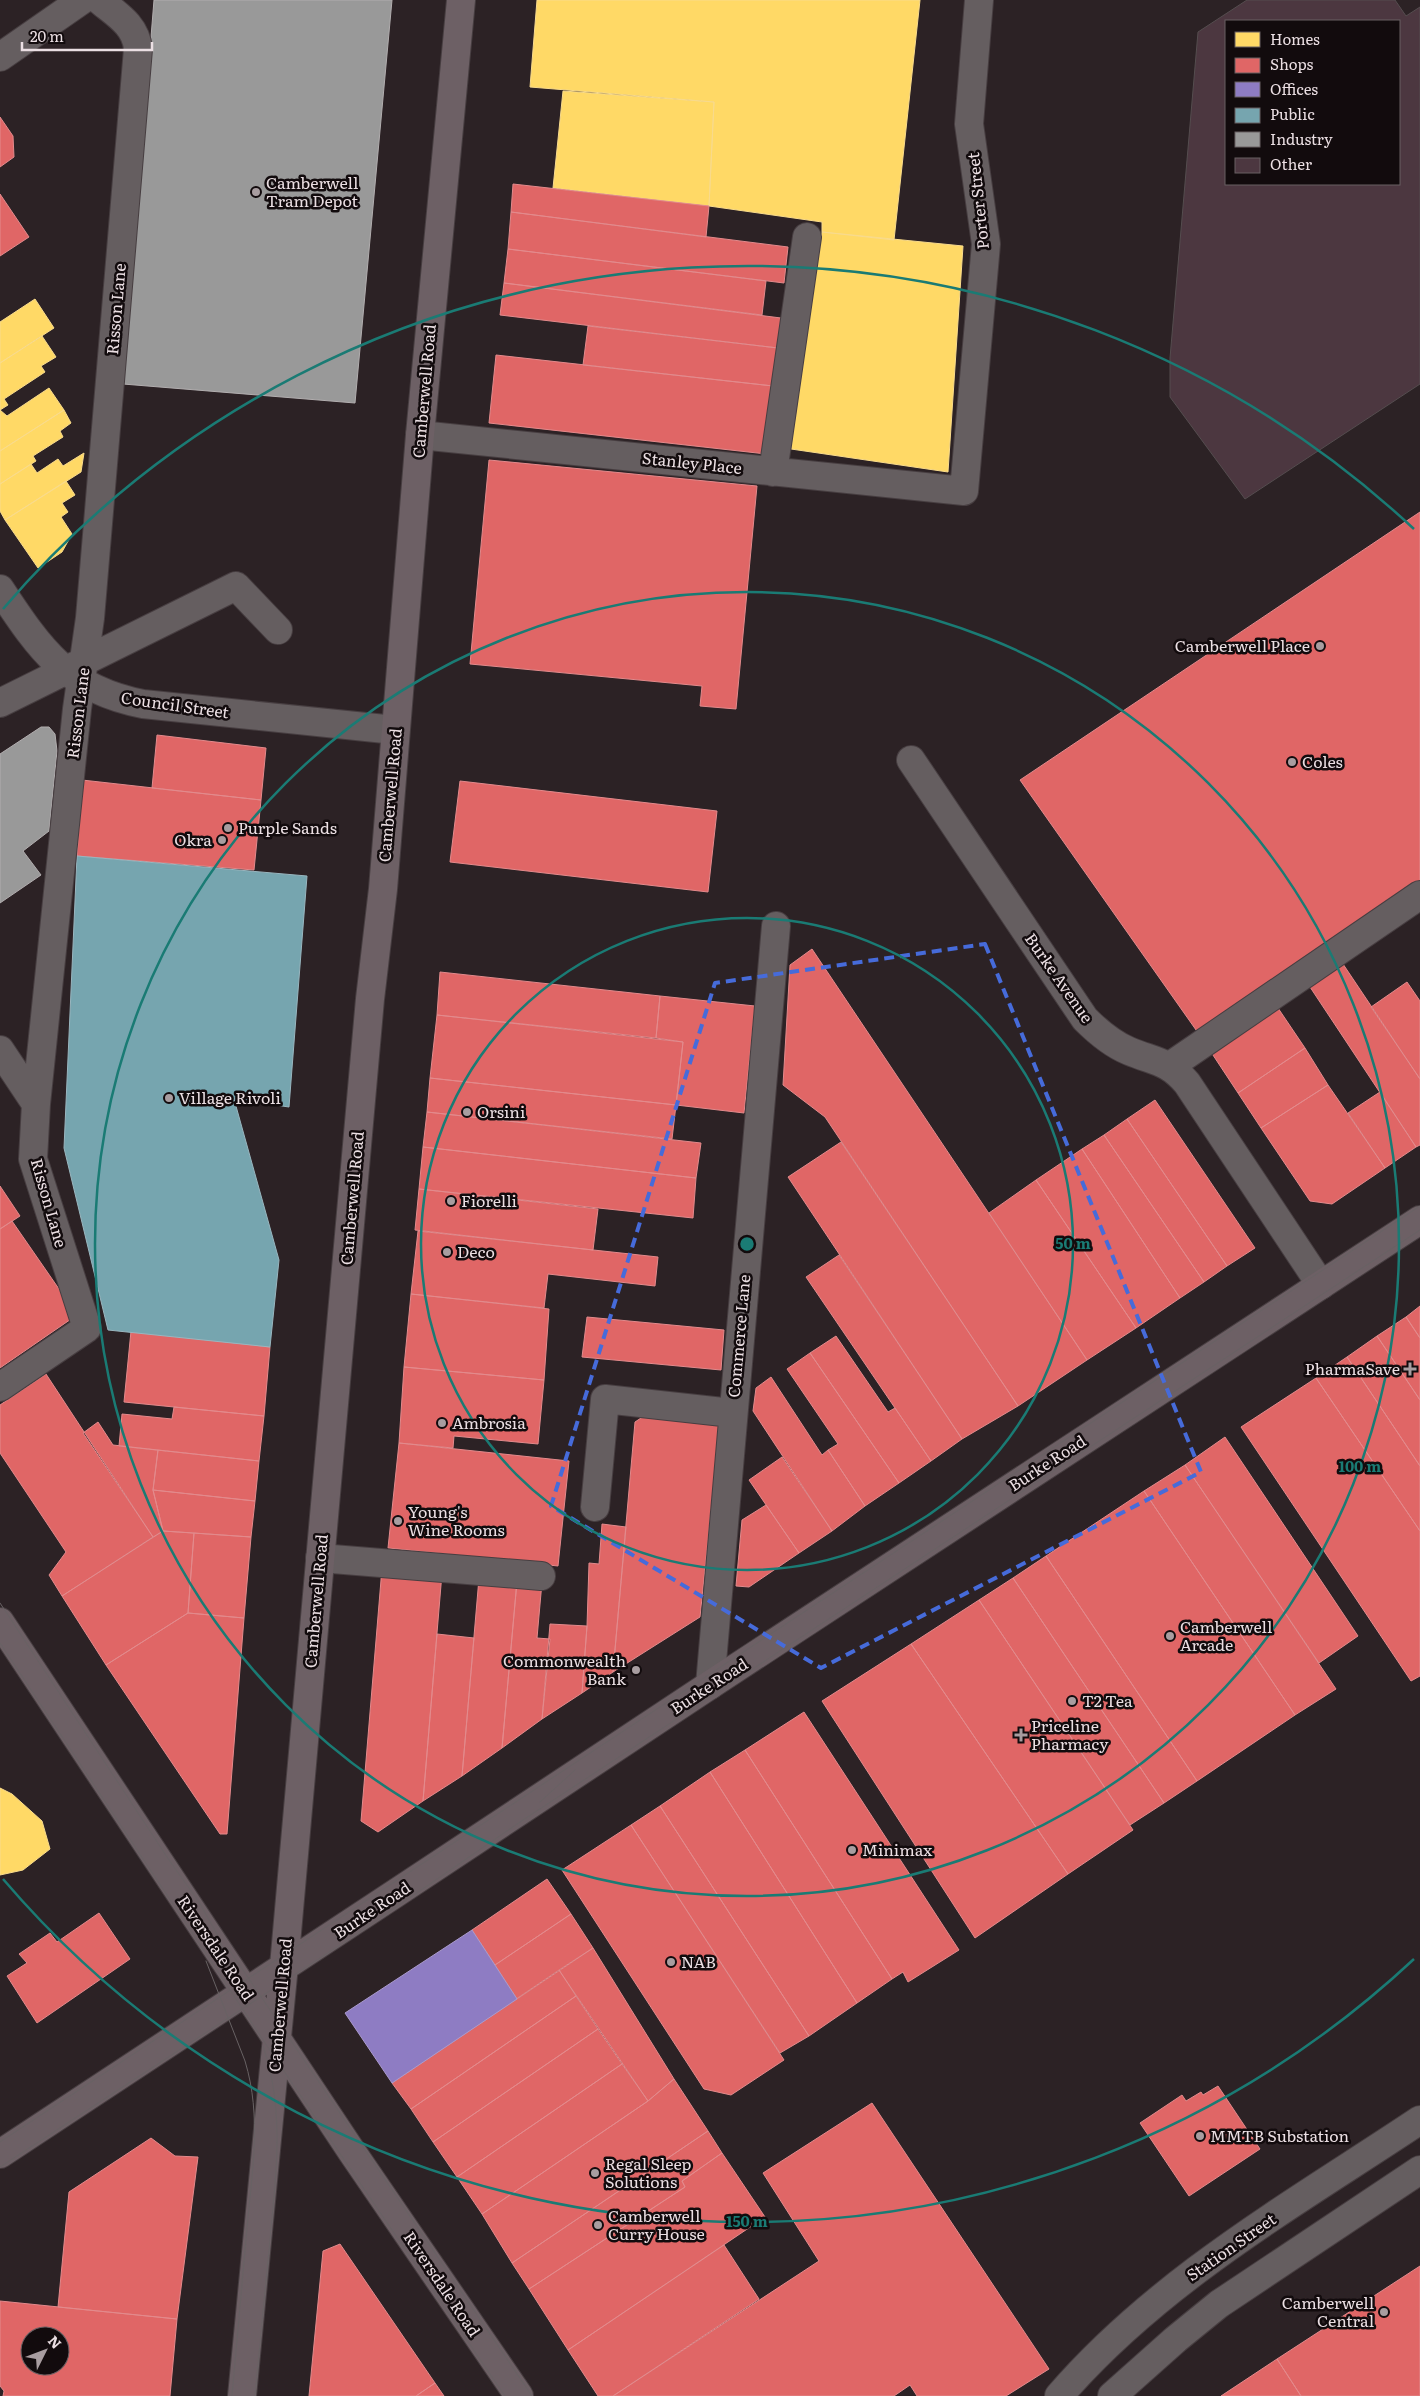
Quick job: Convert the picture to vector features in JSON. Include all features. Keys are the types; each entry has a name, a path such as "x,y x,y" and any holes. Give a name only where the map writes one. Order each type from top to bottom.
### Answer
{"main road":[{"name":"Camberwell Road","path":"242,2396 284,1968 460,0"},
{"name":"Burke Road","path":"0,2154 246,1994 710,1685 1420,1220"},
{"name":"Riversdale Road","path":"0,1622 246,1994 519,2396"}],"street":[{"path":"0,57 82,0"},
{"name":"Risson Lane","path":"0,1387 87,1328 33,1159 36,1104 138,49 135,34 129,25 99,0"},
{"name":"Porter Street","path":"964,491 986,244 970,124 979,0"},
{"path":"773,472 807,236"},
{"name":"Stanley Place","path":"420,435 964,491"},
{"path":"0,703 77,672 236,586 278,630"},
{"name":"Council Street","path":"0,589 39,644 104,694 144,704 395,730"},
{"name":"Burke Avenue","path":"911,760 1085,1019 1105,1037 1121,1047 1170,1066 1187,1082 1321,1285"},
{"path":"1170,1066 1420,895"},
{"name":"Commerce Lane","path":"710,1685 732,1413 776,926"},
{"path":"0,1050 36,1104"},
{"path":"595,1507 605,1399 732,1413"},
{"path":"320,1558 541,1576"},
{"name":"Station Street","path":"1059,2396 1112,2339 1197,2269 1420,2120"},
{"path":"1112,2396 1219,2304 1420,2170"},
{"path":"1275,2217 1297,2251"},
{"path":"1112,2339 1137,2373"}],"highlighted area":[{"path":"985,944 1201,1472 821,1668 551,1506 715,983"}],"building: Homes":[{"path":"537,0 920,0 894,240 822,232 822,222 709,206 714,102 530,87"},
{"path":"563,91 714,102 709,206 553,188"},
{"path":"822,232 963,246 948,472 791,449"},
{"path":"35,299 54,328 0,363 0,322"},
{"path":"42,336 56,357 41,366 45,372 4,399 8,405 0,410 0,363"},
{"path":"49,388 64,410 0,451 0,410 7,416"},
{"path":"64,410 71,423 60,431 63,437 33,456 36,461 0,484 0,451"},
{"path":"84,453 81,472 5,520 0,511 0,484 31,464 37,473 58,459 63,466"},
{"path":"66,481 75,495 62,503 68,512 61,517 72,534 62,552 38,568 5,520"},
{"path":"0,1788 12,1794 42,1821 50,1849 23,1870 0,1875"}],"building: Shops":[{"path":"0,117 13,136 14,157 0,167"},
{"path":"513,184 709,206 706,237 511,212"},
{"path":"0,194 29,237 0,256"},
{"path":"511,212 788,247 784,283 508,249"},
{"path":"508,249 766,281 762,315 504,283"},
{"path":"504,283 781,318 778,348 500,315"},
{"path":"588,326 778,348 773,386 583,365"},
{"path":"496,355 773,386 766,454 489,423"},
{"path":"489,460 757,486 736,709 700,706 702,686 470,664"},
{"name":"Camberwell Place","path":"1420,512 1420,892 1201,1037 1020,780"},
{"path":"157,735 266,748 261,800 152,788"},
{"path":"82,780 261,800 254,870 77,856"},
{"path":"460,781 717,811 708,892 450,862"},
{"path":"812,949 1087,1360 1018,1406 825,1117 783,1085 790,965"},
{"path":"1343,964 1420,1079 1420,1145 1416,1147 1310,987"},
{"path":"440,972 660,996 656,1038 437,1015"},
{"path":"1407,982 1420,1001 1420,1079 1371,1007"},
{"path":"660,996 755,1006 744,1113 676,1105 683,1042 656,1038"},
{"path":"1278,1008 1305,1048 1238,1093 1207,1046"},
{"path":"437,1015 683,1042 676,1105 430,1078"},
{"path":"1305,1048 1328,1085 1261,1128 1238,1093"},
{"path":"430,1078 676,1105 672,1139 427,1112"},
{"path":"1328,1085 1385,1168 1332,1204 1310,1201 1261,1128"},
{"path":"1380,1092 1416,1147 1385,1168 1348,1113"},
{"path":"1155,1100 1255,1248 1227,1266 1127,1119"},
{"path":"427,1112 701,1143 696,1178 423,1147"},
{"path":"1127,1119 1227,1266 1204,1282 1104,1135"},
{"path":"1104,1135 1204,1282 1180,1298 1082,1149"},
{"path":"841,1142 1018,1406 962,1439 788,1177"},
{"path":"423,1147 696,1178 693,1218 419,1189"},
{"path":"1082,1149 1180,1298 1136,1328 1036,1180"},
{"path":"1036,1180 1136,1328 1087,1360 989,1213"},
{"path":"0,1186 20,1216 0,1229"},
{"path":"419,1189 598,1209 593,1250 415,1230"},
{"path":"12,1221 77,1315 0,1368 0,1229"},
{"path":"418,1231 658,1257 655,1286 548,1274 544,1308 411,1294"},
{"path":"839,1255 962,1439 931,1461 806,1277"},
{"path":"411,1294 549,1309 544,1380 404,1367"},
{"path":"1420,1306 1420,1338 1406,1317"},
{"path":"587,1317 724,1330 721,1370 582,1357"},
{"name":"PharmaSave","path":"1406,1317 1420,1338 1420,1400 1377,1336"},
{"path":"131,1331 270,1347 264,1416 124,1402"},
{"path":"836,1336 888,1412 895,1408 931,1461 899,1483 810,1353"},
{"path":"1377,1336 1420,1400 1420,1466 1347,1357"},
{"path":"810,1353 899,1483 865,1506 828,1450 838,1444 787,1369"},
{"path":"1347,1357 1420,1466 1420,1531 1316,1378"},
{"path":"404,1367 544,1380 538,1444 454,1436 453,1448 399,1443"},
{"path":"46,1374 153,1537 62,1596 49,1575 66,1552 0,1453 0,1405"},
{"path":"771,1377 822,1455 828,1450 865,1506 832,1531 753,1411 756,1388"},
{"path":"1316,1378 1420,1531 1420,1676 1411,1681 1241,1427"},
{"path":"174,1407 264,1416 259,1461 119,1446 122,1414 172,1419"},
{"path":"644,1416 720,1424 700,1617 613,1672 635,1422"},
{"path":"98,1422 113,1445 158,1450 153,1490 163,1531 153,1537 83,1433"},
{"path":"1225,1437 1358,1636 1319,1663 1185,1465"},
{"path":"399,1443 569,1461 558,1566 388,1548"},
{"path":"158,1450 259,1461 255,1501 153,1490"},
{"path":"782,1457 832,1531 799,1553 749,1480"},
{"path":"1185,1465 1336,1689 1295,1715 1144,1491"},
{"path":"153,1490 255,1501 251,1537 163,1531"},
{"name":"Camberwell Arcade","path":"1144,1491 1295,1715 1197,1781 1046,1556"},
{"path":"766,1505 799,1553 749,1587 736,1586 742,1520"},
{"path":"602,1524 626,1527 613,1672 582,1693 589,1563 599,1564"},
{"path":"163,1531 194,1533 188,1613 106,1665 62,1596"},
{"path":"194,1533 251,1537 244,1618 188,1613"},
{"path":"1046,1556 1197,1781 1164,1803 1013,1578"},
{"path":"382,1568 442,1573 423,1801 378,1832 361,1821"},
{"path":"479,1578 517,1581 502,1748 462,1776"},
{"name":"T2 Tea","path":"1013,1578 1164,1803 1130,1825 979,1600"},
{"path":"517,1581 542,1582 537,1638 550,1639 542,1719 502,1748"},
{"name":"Priceline Pharmacy","path":"979,1600 1133,1830 1068,1874 911,1644"},
{"path":"188,1613 244,1618 227,1834 220,1834 106,1665"},
{"path":"550,1624 587,1626 582,1693 542,1719"},
{"path":"437,1634 474,1638 462,1776 423,1801"},
{"path":"911,1644 1068,1874 975,1938 822,1701"},
{"name":"Minimax","path":"804,1712 959,1950 908,1982 903,1972 892,1979 745,1750"},
{"path":"745,1750 892,1979 857,2003 710,1772"},
{"path":"710,1772 857,2003 809,2036 660,1806"},
{"path":"660,1806 809,2036 780,2053 631,1825"},
{"name":"NAB","path":"631,1825 784,2060 731,2095 704,2089 562,1870"},
{"path":"547,1879 571,1914 495,1965 472,1930"},
{"path":"99,1913 130,1959 37,2023 7,1976 27,1963 19,1954 50,1933 57,1942"},
{"path":"571,1914 593,1948 517,1999 495,1965"},
{"path":"593,1948 674,2079 648,2101 559,1970"},
{"path":"559,1970 576,1996 411,2109 392,2083"},
{"path":"576,1996 598,2029 433,2142 411,2109"},
{"path":"598,2029 622,2064 457,2177 433,2142"},
{"path":"622,2064 648,2101 482,2214 457,2177"},
{"name":"Regal Sleep Solutions","path":"674,2079 708,2131 512,2263 482,2214 648,2101"},
{"name":"MMTB Substation","path":"1218,2086 1260,2149 1189,2196 1140,2123 1182,2095 1186,2101 1201,2092 1203,2095"},
{"path":"872,2103 1049,2369 1006,2396 917,2396 910,2385 894,2396 613,2396 819,2261 763,2173"},
{"name":"Camberwell Curry House","path":"708,2131 722,2153 682,2181 685,2187 529,2289 512,2263"},
{"path":"151,2138 175,2156 198,2157 177,2319 58,2307 69,2192"},
{"path":"722,2153 765,2217 568,2350 529,2289 685,2187 682,2181"},
{"path":"340,2244 435,2383 416,2396 309,2396 323,2251"},
{"path":"724,2245 759,2299 613,2396 598,2396 568,2350"},
{"name":"Camberwell Central","path":"1420,2266 1420,2396 1301,2396 1277,2359"},
{"path":"0,2301 177,2319 170,2396 3,2396 4,2391 0,2386"},
{"path":"1277,2359 1301,2396 1221,2396"},
{"path":"435,2383 444,2396 416,2396"}],"building: Offices":[{"path":"472,1930 517,1999 392,2083 345,2013"}],"building: Public":[{"path":"77,856 307,876 289,1107 234,1099 279,1260 270,1347 108,1330 64,1148"}],"building: Industry":[{"name":"Camberwell Tram Depot","path":"154,0 392,0 355,403 123,384"},
{"path":"41,727 49,727 55,734 57,751 49,831 23,851 41,875 0,903 0,754"}],"building: Other":[{"path":"1247,0 1395,0 1406,16 1420,7 1420,384 1245,499 1170,397 1170,358 1198,32"}],"tram line":[{"path":"0,2142 1420,1206"},
{"path":"0,2167 357,1934 520,1822 1420,1230"},
{"path":"0,1603 169,1860 199,1902 217,1934 247,2007"},
{"path":"0,1643 275,2058 505,2396"},
{"path":"540,1802 575,1770"},
{"path":"228,1948 532,2396"},
{"path":"206,1961 245,2061 253,2103 253,2165 232,2396"},
{"path":"255,2396 275,2191 277,2142 274,2094 263,2046"}],"place":[{"name":"Camberwell Tram Depot","path":"256,192"},
{"name":"Camberwell Place","path":"1320,646"},
{"name":"Coles","path":"1292,762"},
{"name":"Purple Sands","path":"228,828"},
{"name":"Okra","path":"222,840"},
{"name":"Village Rivoli","path":"169,1098"},
{"name":"Orsini","path":"467,1112"},
{"name":"Fiorelli","path":"451,1201"},
{"name":"Deco","path":"447,1252"},
{"name":"PharmaSave","path":"1410,1369"},
{"name":"Ambrosia","path":"442,1423"},
{"name":"Young's Wine Rooms","path":"398,1521"},
{"name":"Camberwell Arcade","path":"1170,1636"},
{"name":"Commonwealth Bank","path":"636,1670"},
{"name":"T2 Tea","path":"1072,1701"},
{"name":"Priceline Pharmacy","path":"1021,1735"},
{"name":"Minimax","path":"852,1850"},
{"name":"NAB","path":"671,1962"},
{"name":"MMTB Substation","path":"1200,2136"},
{"name":"Regal Sleep Solutions","path":"595,2173"},
{"name":"Camberwell Curry House","path":"598,2225"},
{"name":"Camberwell Central","path":"1384,2312"}]}
